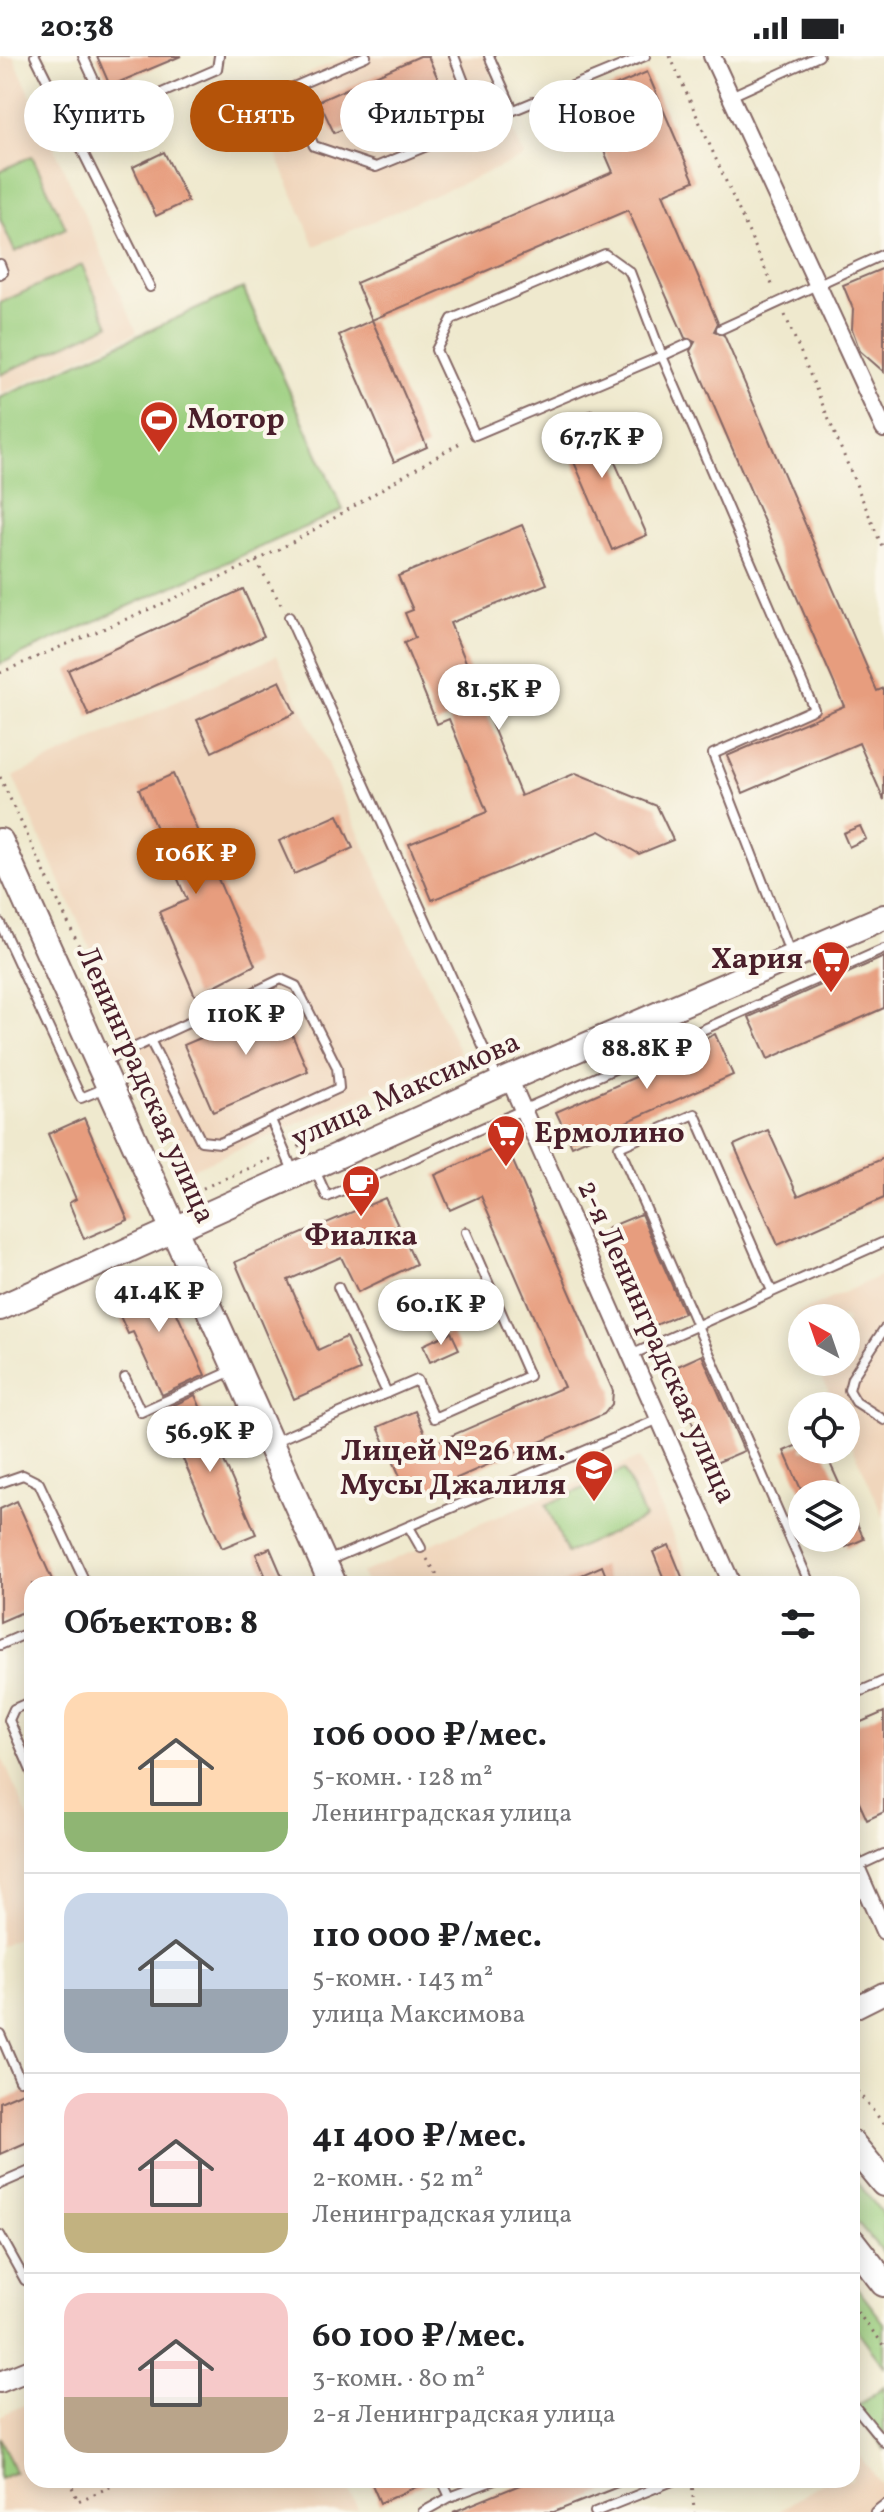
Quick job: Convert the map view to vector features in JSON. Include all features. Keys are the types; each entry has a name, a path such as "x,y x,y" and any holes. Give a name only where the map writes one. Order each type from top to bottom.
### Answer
{"main road":[{"name":"Ленинградская улица","path":"0,842 268,1445 330,1576"},
{"name":"улица Максимова","path":"0,1308 504,1081 884,917"},
{"path":"860,2154 884,2183"},
{"path":"860,2252 884,2283"}],"street":[{"path":"712,56 884,429"},
{"name":"2-я Ленинградская улица","path":"504,1081 523,1109 728,1576"},
{"path":"860,1876 884,1931"},
{"path":"860,2005 884,1993"},
{"path":"0,2382 24,2372"}],"lane":[{"path":"35,56 46,80"},
{"path":"83,56 94,80"},
{"path":"174,87 217,69 219,56"},
{"path":"366,56 289,89 314,146 376,167 412,152"},
{"path":"454,56 463,80"},
{"path":"489,56 500,80"},
{"path":"513,110 645,56"},
{"path":"731,96 819,56"},
{"path":"80,152 150,287"},
{"path":"688,344 662,356 475,435 436,350 452,319 605,254 630,272 662,356 814,709 713,754 792,957"},
{"path":"721,329 884,254"},
{"path":"0,264 3,272 0,274"},
{"path":"289,617 504,1081"},
{"path":"0,923 81,1098 127,1050 216,1010"},
{"path":"271,1120 285,1153 327,1197 884,949"},
{"path":"150,1040 201,1141 220,1143 339,1088 337,1067 296,986 281,979 227,1005"},
{"path":"772,1291 695,1114 619,1147 807,1576"},
{"path":"268,1445 417,1380 434,1418 529,1376 466,1232"},
{"path":"631,1355 884,1242"},
{"path":"338,1287 387,1393"},
{"path":"884,1329 852,1378 849,1390 859,1405 884,1420"},
{"path":"125,1378 141,1412 235,1370"},
{"path":"330,1576 409,1527 659,1419"},
{"path":"0,1483 23,1475 39,1483 82,1576"},
{"path":"409,1527 421,1548"},
{"path":"0,1645 24,1634"},
{"path":"860,1692 884,1681"},
{"path":"24,1705 14,1709 9,1720 24,1755"},
{"path":"860,1860 884,1854"},
{"path":"0,2034 20,2080 24,2078"},
{"path":"0,2184 24,2174"},
{"path":"0,2235 24,2278"},
{"path":"860,2413 884,2442"},
{"path":"446,2488 450,2497"},
{"path":"423,2512 438,2509 450,2497 474,2488"},
{"path":"595,2512 655,2488"},
{"path":"875,2512 884,2505"}],"path":[{"path":"0,673 256,561 353,510 383,486 475,435"},
{"path":"256,561 289,617"},
{"path":"0,777 194,1192 326,1135"},
{"path":"421,1548 438,1576"},
{"path":"860,2095 884,2124"},
{"path":"860,2316 884,2345"},
{"path":"72,2488 78,2501 108,2488"},
{"path":"692,2488 694,2512"}],"shaded area":[{"path":"0,56 13,56 24,80 24,152 56,152 137,332 0,394"},
{"path":"348,56 484,56 494,80 340,80 340,152 513,152 513,129 524,157 315,246 275,152 324,152 324,80 293,80"},
{"path":"277,655 460,1053 190,1170 13,777"},
{"path":"884,1274 884,1518 860,1463 860,1392 829,1392 821,1376 860,1376 860,1304 819,1304"},
{"name":"Лицей №26 им. Мусы Джалиля","path":"639,1458 691,1576 363,1576 361,1573"},
{"path":"0,1753 24,1808 24,1935 0,1946"},
{"path":"24,2405 24,2488 348,2488 358,2509 340,2512 0,2512 0,2416"},
{"path":"860,2457 884,2488 884,2512 778,2512 814,2488 860,2488"}],"green space":[{"path":"32,156 66,228 15,252 0,219 0,171"},
{"path":"82,265 109,325 0,375 0,303"},
{"name":"Мотор","path":"243,288 343,510 0,664 0,398"},
{"path":"624,1470 645,1518 567,1553 546,1505"},
{"path":"860,2185 884,2216 884,2254 860,2226"},
{"path":"860,2292 884,2323 884,2366 860,2334"},
{"path":"884,2386 884,2449 860,2417 860,2404"},
{"path":"0,2437 15,2472 0,2479"}],"building":[{"path":"97,56 181,56 124,80 107,80"},
{"path":"420,56 428,56 438,79 436,80 366,80"},
{"path":"647,72 650,80 628,80"},
{"path":"340,92 340,130 334,133 324,112 324,99"},
{"path":"663,109 694,181 663,194 718,323 714,331 724,335 877,691 884,688 884,800 859,743 743,793 727,756 844,706 690,351 695,342 685,338 628,210 372,320 356,283 613,172 604,152 663,152"},
{"path":"164,152 188,201 156,216 133,167"},
{"path":"884,268 884,372 860,351 852,329 853,309 843,285"},
{"path":"372,320 427,447 394,462 339,335"},
{"path":"592,410 647,535 612,550 558,425"},
{"path":"522,525 547,584 450,623 521,796 576,773 657,806 673,840 639,854 600,831 432,900 409,844 487,812 449,719 437,724 404,643 415,638 405,613 413,610 398,576"},
{"path":"243,589 264,636 89,716 68,670"},
{"path":"280,681 295,713 212,752 197,720"},
{"path":"173,774 255,965 195,996 159,912 187,900 139,789"},
{"path":"338,815 353,848 294,874 279,841"},
{"path":"860,826 866,839 849,847 843,833"},
{"path":"884,957 884,1008 768,1059 749,1017"},
{"path":"277,1000 308,1071 213,1112 184,1045"},
{"path":"715,1034 733,1075 572,1146 556,1112 665,1064 662,1058"},
{"path":"84,1118 128,1220 84,1239 69,1203 76,1199 48,1134"},
{"path":"768,1130 798,1196 884,1158 884,1198 778,1245 734,1145"},
{"path":"491,1150 502,1152 512,1159 613,1391 612,1404 604,1414 425,1492 413,1491 403,1483 378,1427 415,1411 430,1445 564,1387 481,1196 450,1210 435,1175"},
{"path":"385,1198 416,1264 358,1292 341,1257 288,1280 318,1350 346,1337 360,1370 294,1399 235,1262"},
{"path":"641,1214 684,1313 651,1327 607,1228"},
{"path":"159,1274 205,1375 162,1395 133,1332 128,1334 111,1296"},
{"path":"451,1332 459,1349 430,1362 423,1345"},
{"path":"702,1355 744,1451 711,1465 669,1370"},
{"path":"195,1395 256,1534 222,1548 172,1434 178,1431 168,1408"},
{"path":"790,1464 830,1464 838,1480 797,1480"},
{"path":"17,1501 50,1576 24,1576 24,1612 0,1622 0,1509"},
{"path":"669,1545 682,1576 663,1576 653,1552"},
{"path":"270,1548 282,1576 265,1576 256,1554"},
{"path":"602,1566 606,1576 579,1576"},
{"path":"884,1712 884,1812 867,1820 860,1805 860,1722"},
{"path":"24,2092 24,2144 0,2154 0,2102"},
{"path":"373,2488 414,2488 380,2503"},
{"path":"512,2488 615,2488 554,2512 453,2512"}],"place":[{"name":"Мотор","path":"159,454"},
{"name":"Хария","path":"831,994"},
{"name":"Ермолино","path":"506,1168"},
{"name":"Фиалка","path":"361,1218"},
{"name":"Лицей №26 им. Мусы Джалиля","path":"594,1503"}]}
